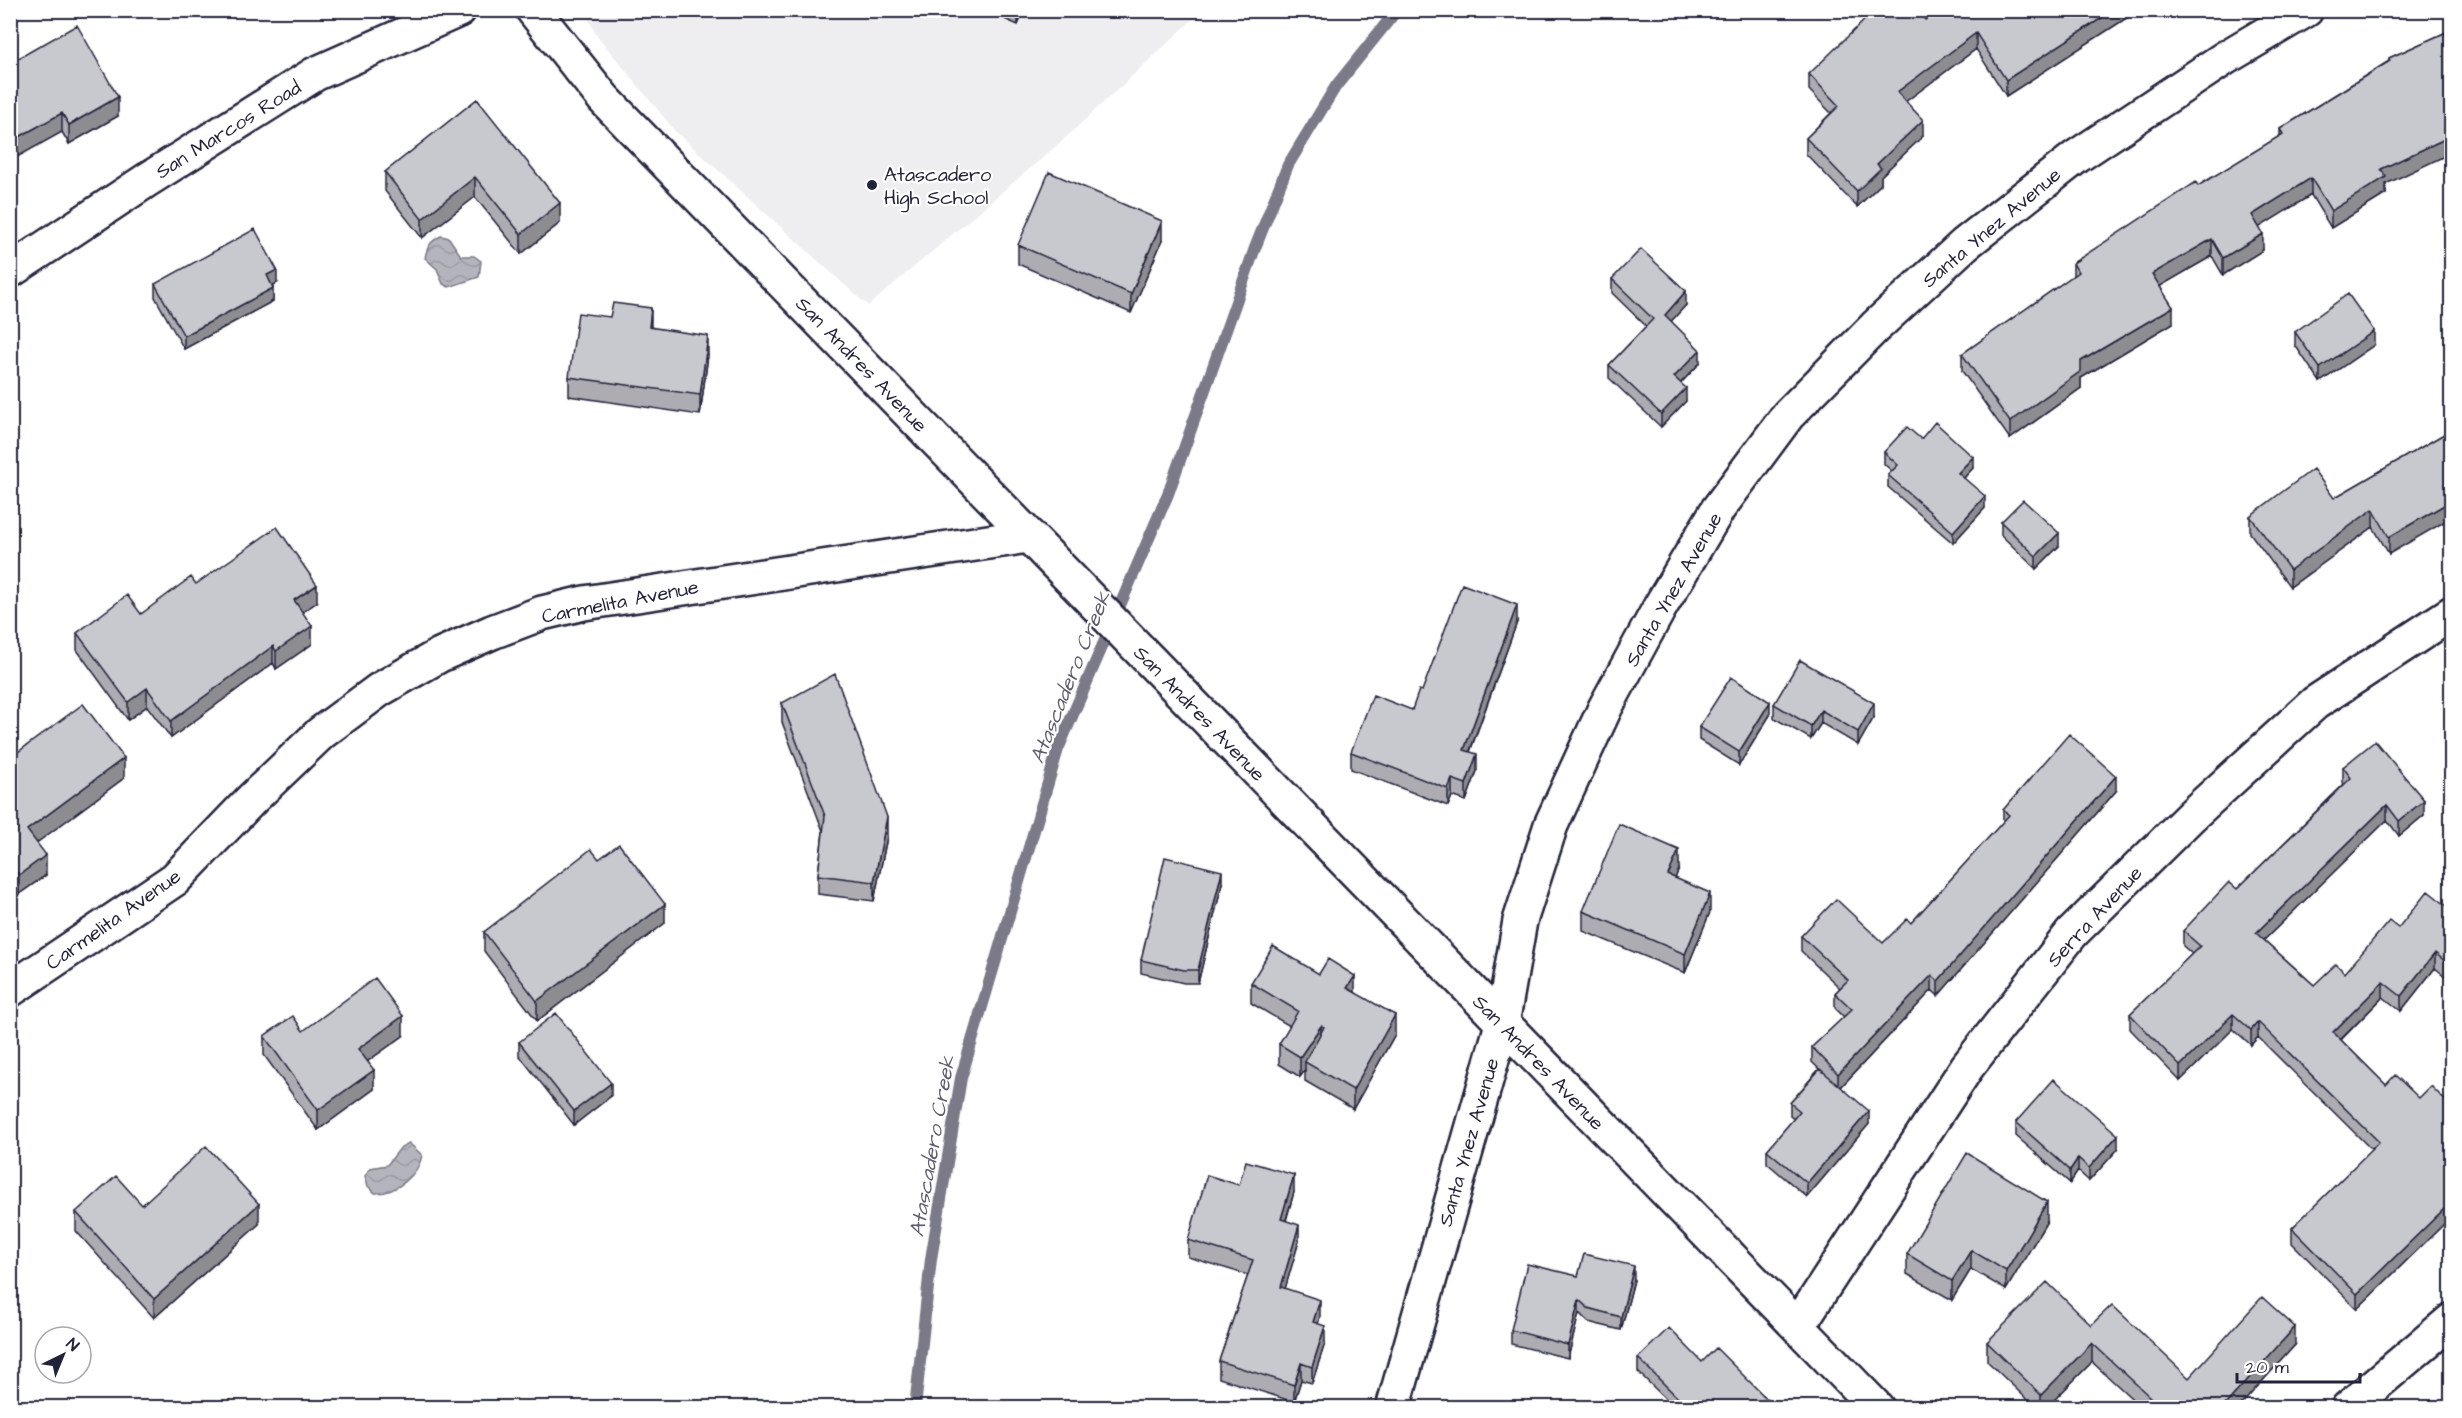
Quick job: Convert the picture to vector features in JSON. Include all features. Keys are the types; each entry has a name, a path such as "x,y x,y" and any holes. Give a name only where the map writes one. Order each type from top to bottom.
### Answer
{"street":[{"name":"San Marcos Road","path":"10,271 147,180 315,75 459,10"},
{"name":"San Andres Avenue","path":"533,10 604,99 1877,1407"},
{"name":"Santa Ynez Avenue","path":"1393,1407 1502,1024 1523,910 1551,825 1605,708 1660,607 1718,509 1788,415 1875,327 1965,244 2067,164 2225,58 2306,10"},
{"name":"Carmelita Avenue","path":"10,990 175,879 253,798 321,734 379,690 440,655 532,617 584,603 1028,536"},
{"name":"Serra Avenue","path":"1798,1326 1966,1067 2072,933 2192,815 2315,703 2451,614"},
{"path":"2348,1407 2451,1320"}],"shaded area":[{"name":"Atascadero High School","path":"585,11 1202,11 1061,142 868,306 675,131 595,33"}],"water":[{"path":"441,236 449,238 461,256 474,256 481,261 479,277 449,287 443,284 437,269 425,258 430,244"},
{"path":"409,1143 422,1155 416,1170 398,1187 375,1193 368,1186 365,1176 370,1168 387,1165 401,1147"}],"building":[{"path":"1875,10 1918,10 1925,20 1941,10 2114,10 2006,80 1976,33 1897,92 1923,120 1877,164 1881,168 1857,191 1806,138 1839,106 1809,74"},
{"path":"77,25 118,97 69,125 62,113 10,142 10,63"},
{"path":"2451,30 2451,136 2381,169 2386,177 2331,211 2311,178 2252,215 2263,234 2223,258 2212,239 2152,274 2173,307 2081,361 2081,371 2010,422 1962,354 2078,272 2073,263 2196,182 2198,186 2283,134 2280,129 2390,61 2389,58"},
{"path":"477,99 560,203 521,234 475,177 422,219 385,172"},
{"path":"1049,172 1162,221 1131,294 1018,245"},
{"path":"255,229 277,270 267,275 273,288 184,336 155,284"},
{"path":"1641,249 1686,291 1665,315 1700,350 1674,377 1686,388 1661,414 1609,365 1653,319 1612,279"},
{"path":"2348,294 2374,331 2320,368 2295,332"},
{"path":"613,303 651,308 649,327 708,336 700,395 569,377 578,313 610,317"},
{"path":"1935,422 1973,457 1958,473 1985,496 1953,532 1888,475 1898,465 1884,452 1907,427 1921,439"},
{"path":"2451,430 2451,501 2389,537 2373,509 2290,570 2250,516 2313,469 2334,498"},
{"path":"2023,500 2059,533 2036,556 2001,522"},
{"path":"277,527 317,585 294,600 312,626 276,651 273,646 171,721 147,688 128,702 77,633 127,595 141,614 191,577 196,584"},
{"path":"1462,584 1517,605 1464,750 1477,754 1466,784 1452,779 1448,789 1351,752 1373,695 1412,710 1419,690 1422,691"},
{"path":"1800,660 1874,703 1858,732 1821,710 1811,726 1774,704"},
{"path":"835,674 887,817 874,882 818,875 825,816 782,703"},
{"path":"1731,677 1770,702 1739,752 1699,727"},
{"path":"83,704 124,758 27,830 46,855 19,875 10,864 10,758"},
{"path":"2069,734 2116,776 1938,981 1932,975 1838,1074 1812,1047 1852,1009 1835,993 1848,980 1801,936 1836,899 1883,943 1907,919 1911,923 2009,815 2003,810"},
{"path":"2375,741 2424,800 2399,821 2387,805 2256,933 2314,985 2336,964 2345,973 2389,921 2398,928 2428,891 2451,909 2451,966 2435,953 2401,996 2383,982 2333,1032 2386,1085 2395,1075 2419,1098 2431,1086 2451,1106 2451,1214 2445,1208 2357,1294 2292,1228 2379,1142 2258,1022 2251,1030 2233,1014 2180,1066 2130,1014 2200,946 2183,931 2229,882 2237,889 2351,778 2343,767"},
{"path":"1619,824 1679,850 1668,875 1710,893 1685,954 1583,911"},
{"path":"619,844 665,904 537,1001 484,932 591,849 599,859"},
{"path":"1165,857 1222,871 1198,970 1184,970 1141,960"},
{"path":"1273,946 1319,974 1328,959 1355,976 1347,988 1395,1015 1353,1090 1305,1062 1324,1027 1321,1026 1300,1057 1279,1044 1298,1011 1251,983"},
{"path":"375,978 403,1016 358,1049 374,1070 318,1110 264,1036 293,1016 303,1031"},
{"path":"556,1013 611,1083 574,1111 519,1042"},
{"path":"1820,1069 1869,1111 1807,1183 1767,1150 1800,1111 1790,1103"},
{"path":"2054,1079 2118,1135 2089,1168 2078,1158 2070,1170 2016,1122"},
{"path":"206,1146 259,1204 154,1299 76,1212 116,1176 142,1205"},
{"path":"1967,1153 2047,1202 2006,1271 1971,1250 1952,1281 1907,1254"},
{"path":"1246,1161 1294,1175 1281,1219 1299,1225 1281,1287 1320,1300 1313,1322 1325,1326 1312,1367 1301,1363 1294,1385 1219,1361 1253,1260 1188,1240 1207,1175 1239,1185"},
{"path":"1584,1254 1634,1266 1621,1317 1588,1308 1579,1300 1568,1345 1511,1330 1527,1264 1578,1276"},
{"path":"2047,1282 2091,1325 2112,1305 2189,1378 2262,1297 2295,1327 2223,1407 2143,1407 2151,1398 2092,1343 2041,1395 1987,1342"},
{"path":"1669,1328 1702,1362 1716,1348 1767,1399 1759,1407 1687,1407 1638,1358"}],"waterway":[{"name":"Atascadero Creek","path":"915,1408 931,1259 961,1078 1058,749 1168,494 1255,248 1288,165 1336,86 1397,10"}],"place":[{"name":"Atascadero High School","path":"872,185"}]}
